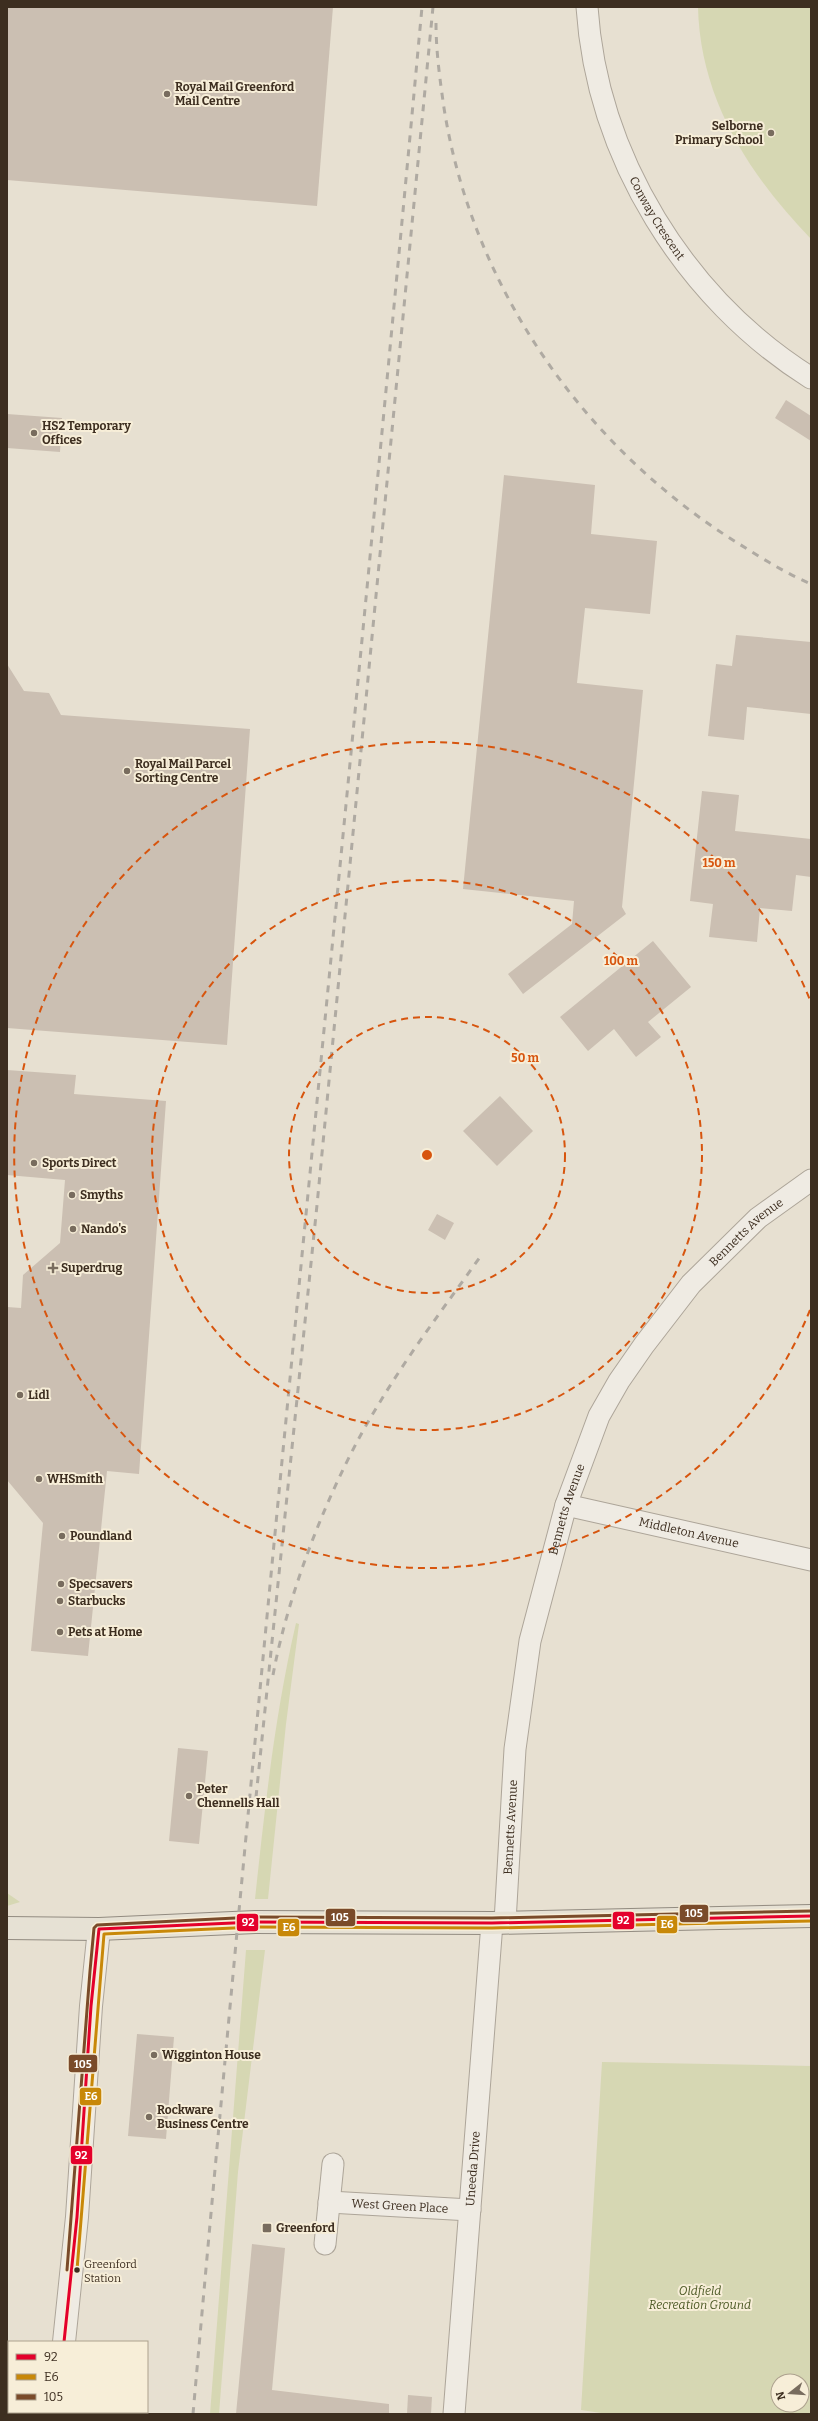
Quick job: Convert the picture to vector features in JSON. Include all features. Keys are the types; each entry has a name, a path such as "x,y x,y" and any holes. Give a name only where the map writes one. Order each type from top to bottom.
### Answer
{"main road":[{"path":"7,1928 99,1929 255,1922 499,1922 811,1916"}],"street":[{"name":"Conway Crescent","path":"587,7 594,59 609,117 621,154 641,195 693,274 718,302 766,346 811,378"},
{"name":"Bennetts Avenue","path":"499,1922 515,1749 530,1641 566,1505 599,1416 619,1381 644,1345 691,1284 758,1218 811,1180"},
{"name":"Middleton Avenue","path":"566,1505 811,1560"},
{"name":"Uneeda Drive","path":"454,2414 470,2210 499,1922"},
{"path":"64,2341 77,2217 91,2006 99,1929"},
{"path":"325,2244 333,2164"},
{"name":"West Green Place","path":"329,2202 470,2210"}],"green space":[{"name":"Selborne Primary School","path":"698,7 811,7 811,239 767,189 732,134 718,104 708,73 701,41"},
{"path":"296,1623 299,1624 286,1724 268,1899 255,1899 276,1726"},
{"path":"7,1893 20,1902 7,1906"},
{"path":"246,1950 265,1950 238,2172 219,2414 210,2414"},
{"name":"Oldfield Recreation Ground","path":"602,2062 811,2066 811,2414 608,2414 581,2410"}],"building":[{"name":"Royal Mail Greenford Mail Centre","path":"7,7 333,7 317,206 7,180"},
{"path":"786,400 811,416 811,441 775,418"},
{"name":"HS2 Temporary Offices","path":"7,414 62,418 60,452 7,448"},
{"path":"504,475 595,485 591,534 657,541 650,614 585,608 577,683 643,690 622,907 626,914 523,994 508,974 572,924 574,901 463,889"},
{"path":"736,635 811,642 811,714 747,707 744,740 708,736 716,664 732,666"},
{"path":"7,664 24,691 49,693 61,715 250,729 227,1045 7,1028"},
{"path":"702,791 739,795 735,831 811,839 811,877 796,875 792,911 760,908 757,942 709,937 713,904 690,901"},
{"path":"653,941 691,987 648,1022 661,1037 636,1057 614,1029 588,1051 560,1017"},
{"path":"7,1070 76,1075 74,1094 166,1101 139,1474 107,1471 88,1656 31,1651 43,1523 7,1480 7,1307 21,1308 23,1275 60,1243 65,1180 7,1175"},
{"path":"500,1096 533,1131 497,1166 463,1131"},
{"path":"437,1214 454,1223 445,1240 428,1230"},
{"name":"Peter Chennells Hall","path":"178,1748 208,1751 199,1844 169,1841"},
{"path":"137,2034 174,2037 166,2139 128,2136"},
{"path":"252,2244 285,2248 272,2390 389,2404 389,2414 236,2414"},
{"path":"408,2395 432,2397 431,2414 407,2414"}],"railway":[{"path":"193,2414 248,1812 422,7"},
{"path":"256,1797 317,1205 433,7"},
{"path":"436,23 437,55 444,108 458,174 480,238 509,299 544,356 584,410 630,459 681,503 736,542 782,570 811,584"},
{"path":"273,1675 280,1641 301,1570 330,1498 346,1464 392,1383 480,1257"}],"transit line":[{"name":"105","path":"67,2270 90,1971 94,1928 97,1925 255,1917 492,1918 811,1911"},
{"name":"92","path":"64,2341 77,2217 91,2006 99,1929 255,1922 492,1923 811,1916"},
{"name":"E6","path":"77,2270 104,1934 255,1927 492,1928 811,1921"}],"place":[{"name":"Royal Mail Greenford Mail Centre","path":"167,94"},
{"name":"Selborne Primary School","path":"771,133"},
{"name":"HS2 Temporary Offices","path":"34,433"},
{"name":"Royal Mail Parcel Sorting Centre","path":"127,771"},
{"name":"Sports Direct","path":"34,1163"},
{"name":"Smyths","path":"72,1195"},
{"name":"Nando's","path":"73,1229"},
{"name":"Superdrug","path":"53,1268"},
{"name":"Lidl","path":"20,1395"},
{"name":"WHSmith","path":"39,1479"},
{"name":"Poundland","path":"62,1536"},
{"name":"Specsavers","path":"61,1584"},
{"name":"Starbucks","path":"60,1601"},
{"name":"Pets at Home","path":"60,1632"},
{"name":"Peter Chennells Hall","path":"189,1796"},
{"name":"Wigginton House","path":"154,2055"},
{"name":"Rockware Business Centre","path":"149,2117"},
{"name":"Greenford","path":"267,2228"},
{"name":"Greenford Station","path":"77,2270"}]}
